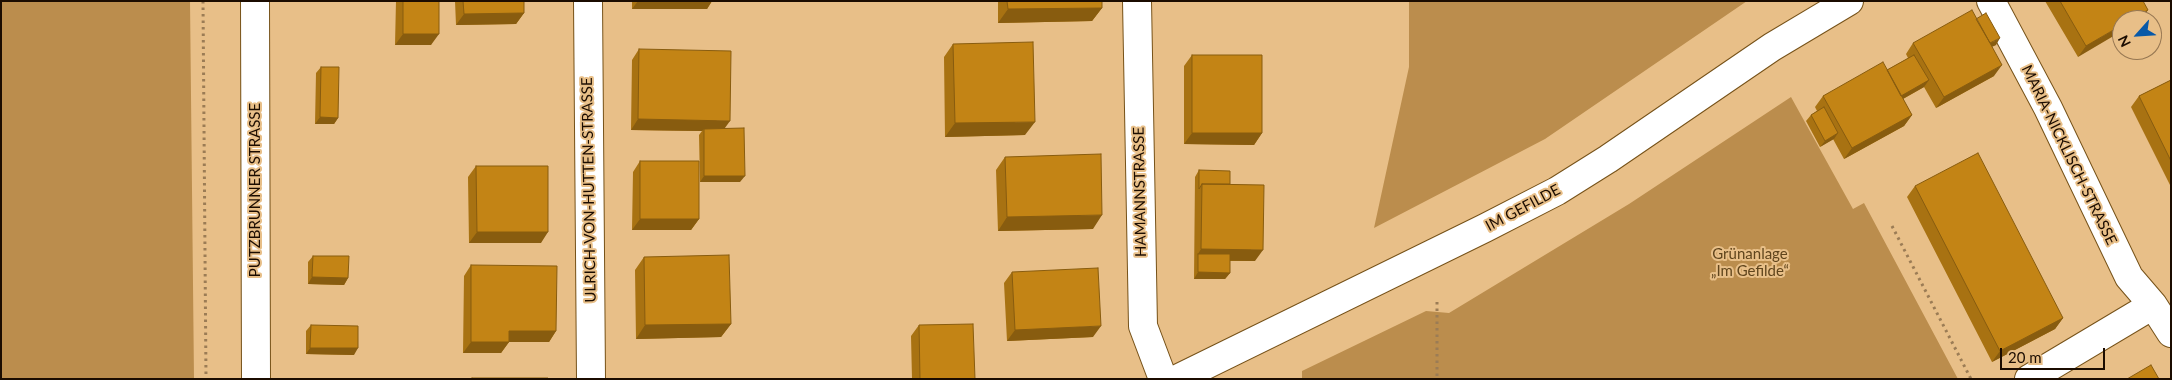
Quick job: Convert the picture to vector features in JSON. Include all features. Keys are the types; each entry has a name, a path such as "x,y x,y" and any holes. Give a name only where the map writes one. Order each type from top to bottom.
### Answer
{"street":[{"name":"PUTZBRUNNER STRASSE","path":"255,1 256,379"},
{"name":"ULRICH-VON-HUTTEN-STRASSE","path":"588,1 591,379"},
{"name":"HAMANNSTRASSE","path":"1137,1 1143,326 1163,379"},
{"name":"IM GEFILDE","path":"1177,379 1557,191 1608,159 1772,47 1849,1"},
{"name":"MARIA-NICKLISCH-STRASSE","path":"1991,1 2048,108 2129,276 2153,305 2171,333"},
{"path":"2029,379 2153,305"}],"path":[{"path":"202,1 205,99 206,379"},
{"path":"1892,226 1971,379"},
{"path":"1437,302 1437,379"}],"green space":[{"path":"1,1 190,1 194,379 1,379"},
{"path":"1409,1 1747,1 1545,139 1374,228 1409,67"},
{"name":"Grünanlage „Im Gefilde“","path":"1791,97 1853,209 1864,203 1958,379 1302,379 1302,371 1426,311 1449,313 1629,204"}],"building":[{"path":"403,1 439,1 439,34 403,34"},
{"path":"463,1 524,1 524,13 464,14"},
{"path":"1007,1 1102,1 1102,8 1008,9"},
{"path":"2060,1 2143,1 2148,10 2112,10 2112,31 2086,46"},
{"path":"1972,10 2002,65 1944,97 1913,43"},
{"path":"1986,13 2000,38 1990,43 1976,19"},
{"path":"1033,42 1035,122 955,123 953,44"},
{"path":"639,49 731,51 730,121 638,119"},
{"path":"1192,55 1262,55 1262,133 1192,133"},
{"path":"1914,55 1929,80 1901,96 1887,70"},
{"path":"1883,62 1912,115 1852,148 1823,96"},
{"path":"321,67 339,67 338,118 320,117"},
{"path":"2171,80 2171,161 2139,96"},
{"path":"1824,107 1838,133 1825,141 1811,115"},
{"path":"744,128 745,176 704,176 704,129"},
{"path":"1978,153 2063,318 2000,351 1915,186"},
{"path":"1101,154 1102,215 1007,217 1005,157"},
{"path":"640,161 699,161 699,219 640,219"},
{"path":"476,166 548,166 548,232 477,232"},
{"path":"1199,170 1230,171 1230,184 1202,184 1199,189"},
{"path":"1202,184 1264,185 1263,250 1201,249"},
{"path":"1198,254 1230,254 1230,273 1198,272"},
{"path":"729,255 731,324 645,325 644,257"},
{"path":"313,256 349,256 348,278 312,277"},
{"path":"471,265 557,266 556,331 509,331 509,342 471,342"},
{"path":"1098,268 1101,326 1015,330 1012,272"},
{"path":"973,324 975,379 920,379 919,325"},
{"path":"311,325 358,326 358,348 310,348"},
{"path":"2151,365 2159,379 2127,379"},
{"path":"548,378 548,379 472,379"}]}
